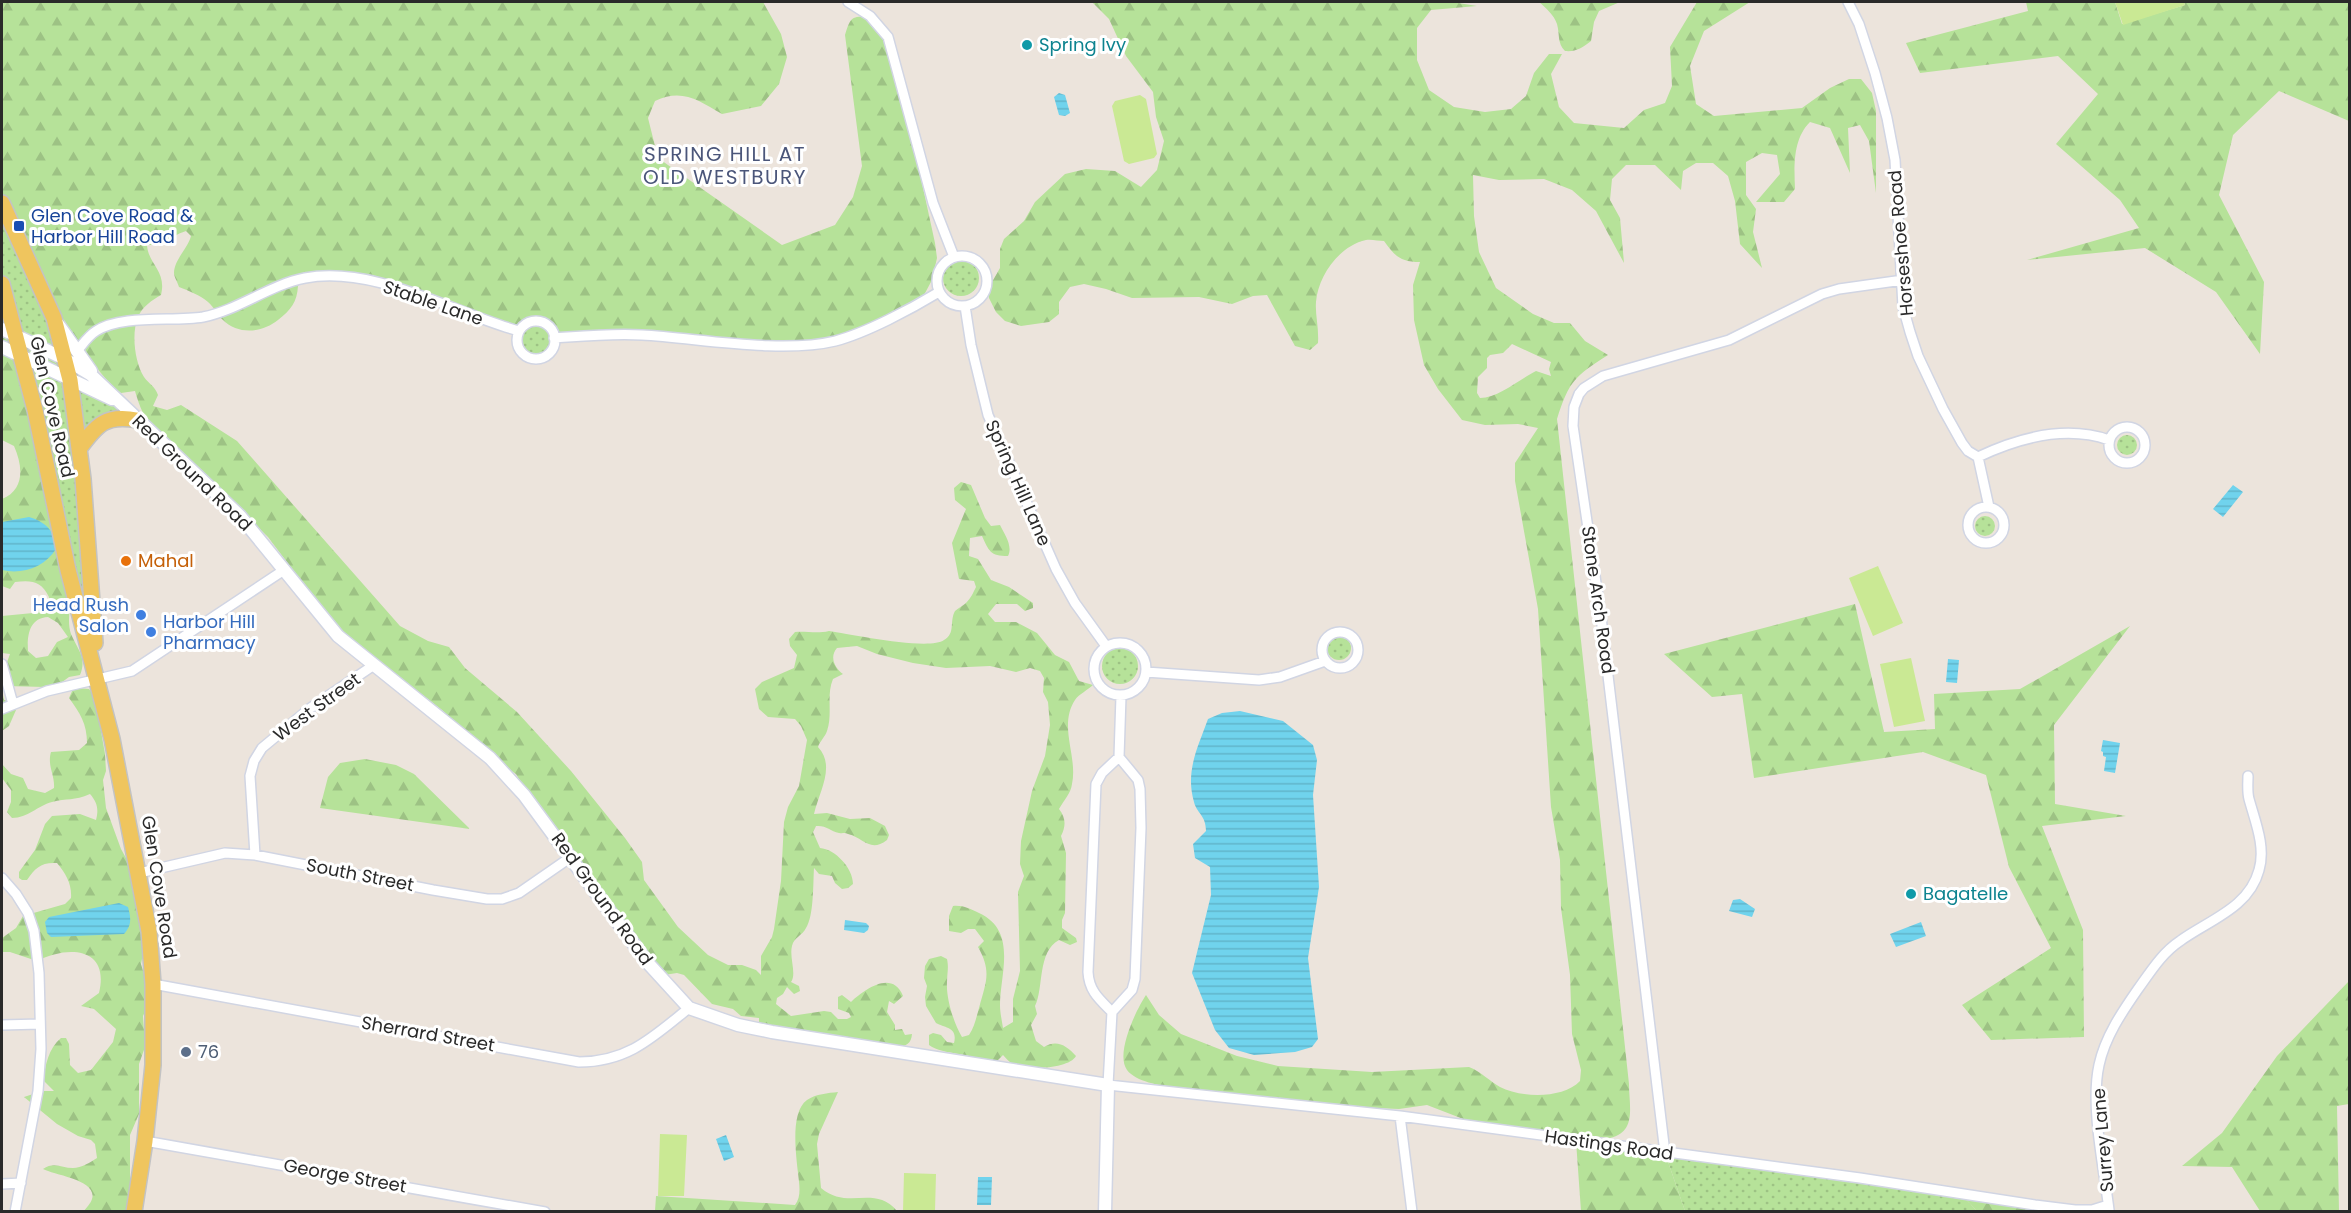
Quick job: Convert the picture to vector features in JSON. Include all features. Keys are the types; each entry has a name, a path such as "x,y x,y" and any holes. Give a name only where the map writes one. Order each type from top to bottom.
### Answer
{"main road":[{"name":"Glen Cove Road","path":"2,203 71,355 70,380 79,449 98,679"},
{"name":"Glen Cove Road","path":"2,284 8,332 22,357 68,570 98,679 139,873 149,932 153,984 153,1065 146,1141 134,1212"},
{"path":"79,449 94,429 105,421 116,418 137,420"}],"street":[{"path":"848,2 870,16 888,37 933,203 954,257"},
{"name":"Horseshoe Road","path":"1848,2 1859,24 1886,112 1895,160 1898,247 1904,307 1918,356 1962,443 1968,451 1978,457"},
{"path":"961,256 975,260 981,264 986,276 984,293 979,300 965,306 950,303 939,292 936,282 938,271 945,262 954,257 961,256"},
{"name":"Stable Lane","path":"71,355 103,327 150,319 205,316 235,306 284,284 318,276 352,278 398,287 489,323 519,331"},
{"name":"Stone Arch Road","path":"1665,1153 1603,629 1574,426 1574,407 1584,388 1603,376 1729,340 1822,294 1839,289 1903,280"},
{"path":"555,338 624,334 759,344 822,343 844,338 917,305 939,292"},
{"name":"Spring Hill Lane","path":"965,306 985,405 992,425 1056,569 1075,603 1106,646"},
{"path":"540,321 550,327 555,338 554,344 547,355 535,358 523,354 519,349 517,337 519,331 528,322 540,321"},
{"name":"Red Ground Road","path":"8,332 71,355 240,516 338,636 490,758 524,795 647,962 689,1008 738,1025 772,1032 1108,1084"},
{"name":"Red Ground Road","path":"2,347 121,404"},
{"path":"1989,507 1977,509 1967,522 1973,538 1983,543 1990,543 2000,536 2004,524 1999,513 1989,507 1978,457 2013,442 2049,435 2085,434 2109,440"},
{"path":"2,709 47,691 132,671 284,570"},
{"path":"1345,632 1355,639 1359,650 1358,656 1351,665 1340,668 1329,665 1325,661 1322,649 1327,637 1332,633 1345,632"},
{"path":"1122,642 1137,649 1146,663 1146,672 1141,686 1120,696 1104,690 1094,676 1095,659 1106,646 1122,642"},
{"path":"1146,672 1258,680 1280,677 1325,661"},
{"path":"2,664 13,704"},
{"name":"West Street","path":"255,855 250,776 254,761 262,748 309,709 374,665"},
{"path":"1105,1212 1112,1012 1132,990 1135,979 1141,828 1138,780 1119,758 1120,696"},
{"path":"1112,1012 1093,992 1088,972 1096,784 1102,773 1119,758"},
{"name":"Surrey Lane","path":"2108,1208 2097,1086 2099,1065 2107,1040 2124,1008 2162,955 2180,940 2225,914 2249,892 2260,867 2260,843 2248,796 2248,776"},
{"name":"South Street","path":"139,873 225,853 255,855 433,890 502,899 519,893 571,857"},
{"path":"2,878 23,904 34,931 39,973 41,1049 38,1091 15,1212"},
{"name":"Sherrard Street","path":"153,984 579,1062 597,1062 626,1054 643,1045 689,1008"},
{"path":"2,1025 40,1024"},
{"name":"Hastings Road","path":"1108,1084 1400,1116 1860,1178 2075,1210 2108,1208"},
{"path":"1400,1116 1412,1212"},
{"name":"George Street","path":"146,1141 545,1212"},
{"path":"2,1184 21,1183"}],"green space":[{"path":"2,2 763,2 781,34 787,57 779,84 761,106 722,114 690,97 673,96 655,101 648,118 658,158 782,245 835,225 853,197 862,166 845,35 853,19 870,16 883,29 895,59 937,258 932,280 924,295 844,338 812,344 554,334 543,323 535,321 521,327 352,278 305,278 298,286 290,309 283,316 265,328 243,330 229,325 205,300 179,287 174,273 176,263 191,236 186,231 165,242 147,245 162,287 161,295 148,304 138,317 134,340 136,356 144,377 158,395 153,406 167,410 181,405 237,441 400,626 428,641 449,647 465,668 517,712 571,771 625,838 642,862 644,880 678,927 708,955 728,965 742,965 756,970 761,975 761,956 774,929 781,881 784,822 788,807 799,786 807,740 795,719 768,717 759,709 755,689 762,682 794,668 797,655 790,646 789,639 795,632 829,631 923,644 936,643 948,637 955,611 968,601 976,587 974,581 959,579 952,543 966,509 955,500 954,488 961,482 971,485 985,518 991,526 1000,525 1010,548 1008,556 997,555 989,549 982,536 970,538 969,556 978,559 991,580 1009,587 1033,603 1033,608 1025,611 1017,604 996,604 988,614 995,622 1016,622 1037,633 1055,655 1069,662 1079,681 1093,685 1075,700 1070,710 1068,731 1073,763 1072,784 1059,809 1064,819 1061,836 1066,853 1065,913 1062,928 1076,938 1077,942 1070,945 1059,940 1047,953 1035,1006 1037,1014 1031,1025 1036,1041 1044,1047 1057,1044 1069,1049 1076,1056 1065,1064 1047,1068 1027,1068 1013,1064 1003,1055 996,1062 985,1063 979,1059 942,1051 929,1045 929,1035 933,1033 941,1035 947,1042 954,1043 955,1038 950,1029 936,1023 926,1006 927,986 924,978 925,966 929,959 941,956 947,959 949,1003 962,1037 969,1035 973,1028 984,991 986,970 978,947 984,941 975,929 968,929 961,933 949,931 949,916 953,906 979,913 991,921 999,931 1004,954 1000,1005 1003,1028 1013,1022 1013,999 1020,971 1018,892 1024,876 1020,864 1021,841 1032,791 1045,756 1050,725 1048,702 1043,692 1044,678 1040,671 1030,668 1016,672 990,666 946,668 913,663 877,654 857,646 837,648 833,655 834,662 843,674 833,679 830,691 829,725 818,747 826,762 826,771 814,814 827,813 850,819 870,818 885,826 889,835 887,840 881,844 871,845 846,833 816,826 813,832 820,848 826,849 842,860 850,872 853,884 842,889 835,883 832,876 819,874 814,868 809,923 794,941 791,950 793,979 791,982 799,986 800,991 794,994 787,987 777,998 776,1004 791,1016 824,1011 831,1012 838,1019 847,1019 851,1017 849,1013 838,1009 838,997 842,995 851,1002 878,984 892,984 903,996 894,1004 889,1001 887,1012 895,1025 895,1030 902,1029 905,1035 912,1034 909,1043 898,1047 885,1043 873,1044 759,1026 759,1018 741,1016 733,1009 712,1004 684,975 677,973 664,975 627,922 613,910 540,805 527,793 516,774 501,764 442,710 358,645 329,618 268,537 171,441 157,432 140,407 135,391 121,393 105,378 65,330 2,203"},
{"path":"1092,2 1452,2 1477,6 1431,10 1417,28 1417,60 1429,90 1454,107 1485,112 1511,109 1526,96 1534,73 1549,54 1562,54 1551,74 1559,107 1574,123 1624,128 1644,110 1665,103 1672,86 1670,47 1697,2 1750,2 1704,31 1690,66 1696,104 1714,116 1802,108 1830,88 1849,79 1861,79 1872,93 1876,111 1876,193 1869,141 1860,125 1848,128 1850,173 1830,128 1810,122 1800,136 1798,144 1795,189 1784,202 1756,202 1780,174 1777,155 1762,153 1746,162 1746,195 1756,209 1753,232 1762,268 1740,244 1735,201 1728,176 1713,163 1696,163 1683,171 1681,190 1655,165 1626,165 1612,179 1610,200 1620,218 1624,263 1596,211 1572,190 1544,179 1499,180 1473,175 1474,216 1479,252 1496,288 1533,314 1554,323 1570,323 1585,341 1608,355 1575,381 1565,396 1557,419 1629,1084 1630,1117 1628,1124 1619,1135 1610,1138 1471,1122 1427,1105 1399,1109 1375,1108 1174,1088 1142,1080 1127,1070 1124,1063 1125,1043 1132,1021 1146,995 1159,1015 1181,1034 1237,1056 1278,1066 1372,1072 1469,1067 1500,1087 1530,1095 1553,1094 1573,1087 1580,1081 1581,1070 1572,1034 1570,975 1561,908 1560,860 1551,807 1538,609 1515,481 1515,463 1538,428 1518,424 1485,425 1462,420 1438,389 1424,365 1414,320 1413,285 1420,262 1407,261 1399,257 1384,241 1368,240 1356,243 1339,255 1332,264 1318,292 1316,307 1318,343 1310,350 1295,346 1267,295 1253,296 1232,304 1199,297 1132,298 1084,284 1070,287 1059,302 1059,314 1049,322 1021,326 1005,321 996,312 989,298 988,289 1000,268 1000,249 1004,239 1024,221 1035,202 1065,174 1086,169 1115,171 1141,187 1157,170 1164,141 1156,117 1153,92 1126,56 1109,19","holes":["1512,344 1551,362 1549,369 1551,376 1536,371 1494,395 1480,398 1477,393 1478,377 1487,368 1487,358 1490,355 1503,353"]},
{"path":"1539,2 1620,2 1599,11 1594,22 1591,41 1579,49 1565,51 1559,39 1554,18"},
{"path":"2026,2 2115,2 2122,24 2185,5 2184,2 2349,2 2349,121 2279,91 2233,135 2219,195 2264,282 2260,354 2216,292 2145,248 2027,260 2139,228 2120,200 2056,144 2098,94 2058,56 1920,73 1906,43 2028,11"},
{"path":"2115,2 2184,2 2185,5 2123,25"},
{"path":"1140,95 1146,99 1157,154 1154,158 1129,164 1124,161 1112,106 1115,101"},
{"path":"2,203 69,361 137,420 116,418 79,449 98,679 2,351"},
{"path":"961,260 974,265 979,278 974,291 961,296 948,291 943,278 948,265"},
{"path":"536,324 547,328 551,339 547,350 536,354 525,350 521,339 525,328"},
{"path":"2,351 8,354 20,376 70,605 70,631 81,654 83,664 80,675 69,677 58,685 4,686 2,690 2,670 10,654 2,653 2,616 33,613 48,605 49,597 43,588 31,582 15,582 10,589 2,586 2,499 15,490 20,477 20,469 14,446 2,440","holes":["48,617 58,623 68,637 57,642 48,656 36,658 28,651 29,634 33,624"]},
{"path":"2123,435 2131,435 2137,441 2137,449 2131,455 2123,455 2117,449 2117,441"},
{"path":"1985,516 1992,519 1995,526 1992,533 1985,536 1978,533 1975,526 1978,519"},
{"path":"1878,566 1903,623 1873,636 1849,578"},
{"path":"1855,604 1884,732 1935,729 1934,694 2020,689 2130,626 2054,725 2055,804 2126,816 2042,826 2083,930 2084,1037 1991,1040 1962,1005 2051,948 2009,867 1986,775 1923,752 1754,778 1742,694 1712,697 1664,654"},
{"path":"1339,636 1348,639 1351,648 1348,657 1339,660 1330,657 1327,648 1330,639"},
{"path":"1120,648 1133,653 1138,666 1133,679 1120,684 1107,679 1102,666 1107,653"},
{"path":"1911,658 1925,721 1894,727 1880,664"},
{"path":"73,689 89,689 95,697 105,754 106,771 103,780 106,808 121,849 141,885 144,949 141,964 149,991 148,1005 143,1016 145,1047 139,1064 139,1114 130,1135 130,1176 133,1190 130,1211 84,1211 92,1199 92,1193 88,1187 74,1179 43,1169 51,1165 73,1168 86,1164 97,1158 95,1144 57,1124 24,1097 42,1091 54,1091 43,1080 50,1052 61,1038 66,1038 69,1044 70,1065 78,1073 91,1070 113,1042 116,1029 94,1009 81,1006 99,993 101,978 98,966 92,958 73,952 49,956 37,961 10,952 2,952 2,938 16,928 23,916 65,904 71,898 68,879 57,863 39,867 27,880 19,878 19,872 35,850 45,824 52,816 80,814 96,820 97,806 90,794 52,802 23,816 12,818 7,812 11,802 11,790 2,778 2,764 11,774 23,778 28,789 45,793 54,788 50,762 51,752 79,750 87,743 82,719 69,698"},
{"path":"2,690 4,700 10,702 16,710 9,726 2,731"},
{"path":"365,759 396,765 414,774 470,829 320,808 328,777 340,763"},
{"path":"2349,981 2349,1104 2337,1106 2339,1211 2260,1211 2232,1167 2182,1166 2222,1133 2277,1056"},
{"path":"838,1092 819,1134 817,1144 821,1188 841,1198 879,1199 897,1211 655,1211 656,1196 795,1205 800,1189 795,1145 798,1114 807,1100 822,1094"},
{"path":"660,1134 687,1135 684,1196 658,1196"},
{"path":"1576,1141 1665,1153 1685,1211 1581,1211"},
{"path":"1665,1153 1960,1193 1977,1211 1685,1211"},
{"path":"904,1173 936,1174 935,1211 903,1211"},
{"path":"1960,1193 2035,1205 2113,1207 2114,1211 1977,1211"}],"water":[{"path":"1059,93 1065,95 1070,113 1065,116 1059,115 1054,97"},
{"path":"2233,485 2243,492 2223,517 2213,509"},
{"path":"29,517 49,528 56,543 56,549 46,561 32,568 17,571 2,570 2,522"},
{"path":"1948,659 1959,660 1957,683 1946,682"},
{"path":"1240,711 1283,721 1313,745 1317,760 1313,795 1319,887 1308,958 1318,1039 1312,1047 1295,1052 1254,1055 1229,1048 1215,1030 1192,973 1211,895 1210,867 1195,858 1193,844 1206,831 1205,821 1194,802 1192,769 1208,719 1222,713"},
{"path":"2103,740 2120,743 2115,773 2104,771 2106,757 2101,751"},
{"path":"1740,899 1755,909 1752,917 1729,911 1733,900"},
{"path":"119,903 128,907 130,915 130,924 124,934 51,937 47,933 45,922 49,917"},
{"path":"845,920 866,923 869,926 868,930 864,933 844,930"},
{"path":"1921,922 1926,936 1896,947 1890,934"},
{"path":"726,1135 734,1157 724,1161 716,1139"},
{"path":"978,1177 992,1177 991,1205 977,1205"}],"place":[{"name":"Spring Ivy","path":"1027,45"},
{"name":"Glen Cove Road & Harbor Hill Road","path":"19,226"},
{"name":"Mahal","path":"126,561"},
{"name":"Head Rush Salon","path":"141,615"},
{"name":"Harbor Hill Pharmacy","path":"151,632"},
{"name":"Bagatelle","path":"1911,894"},
{"name":"76","path":"186,1052"}],"district":[{"name":"SPRING HILL AT OLD WESTBURY","path":"725,166"}]}
